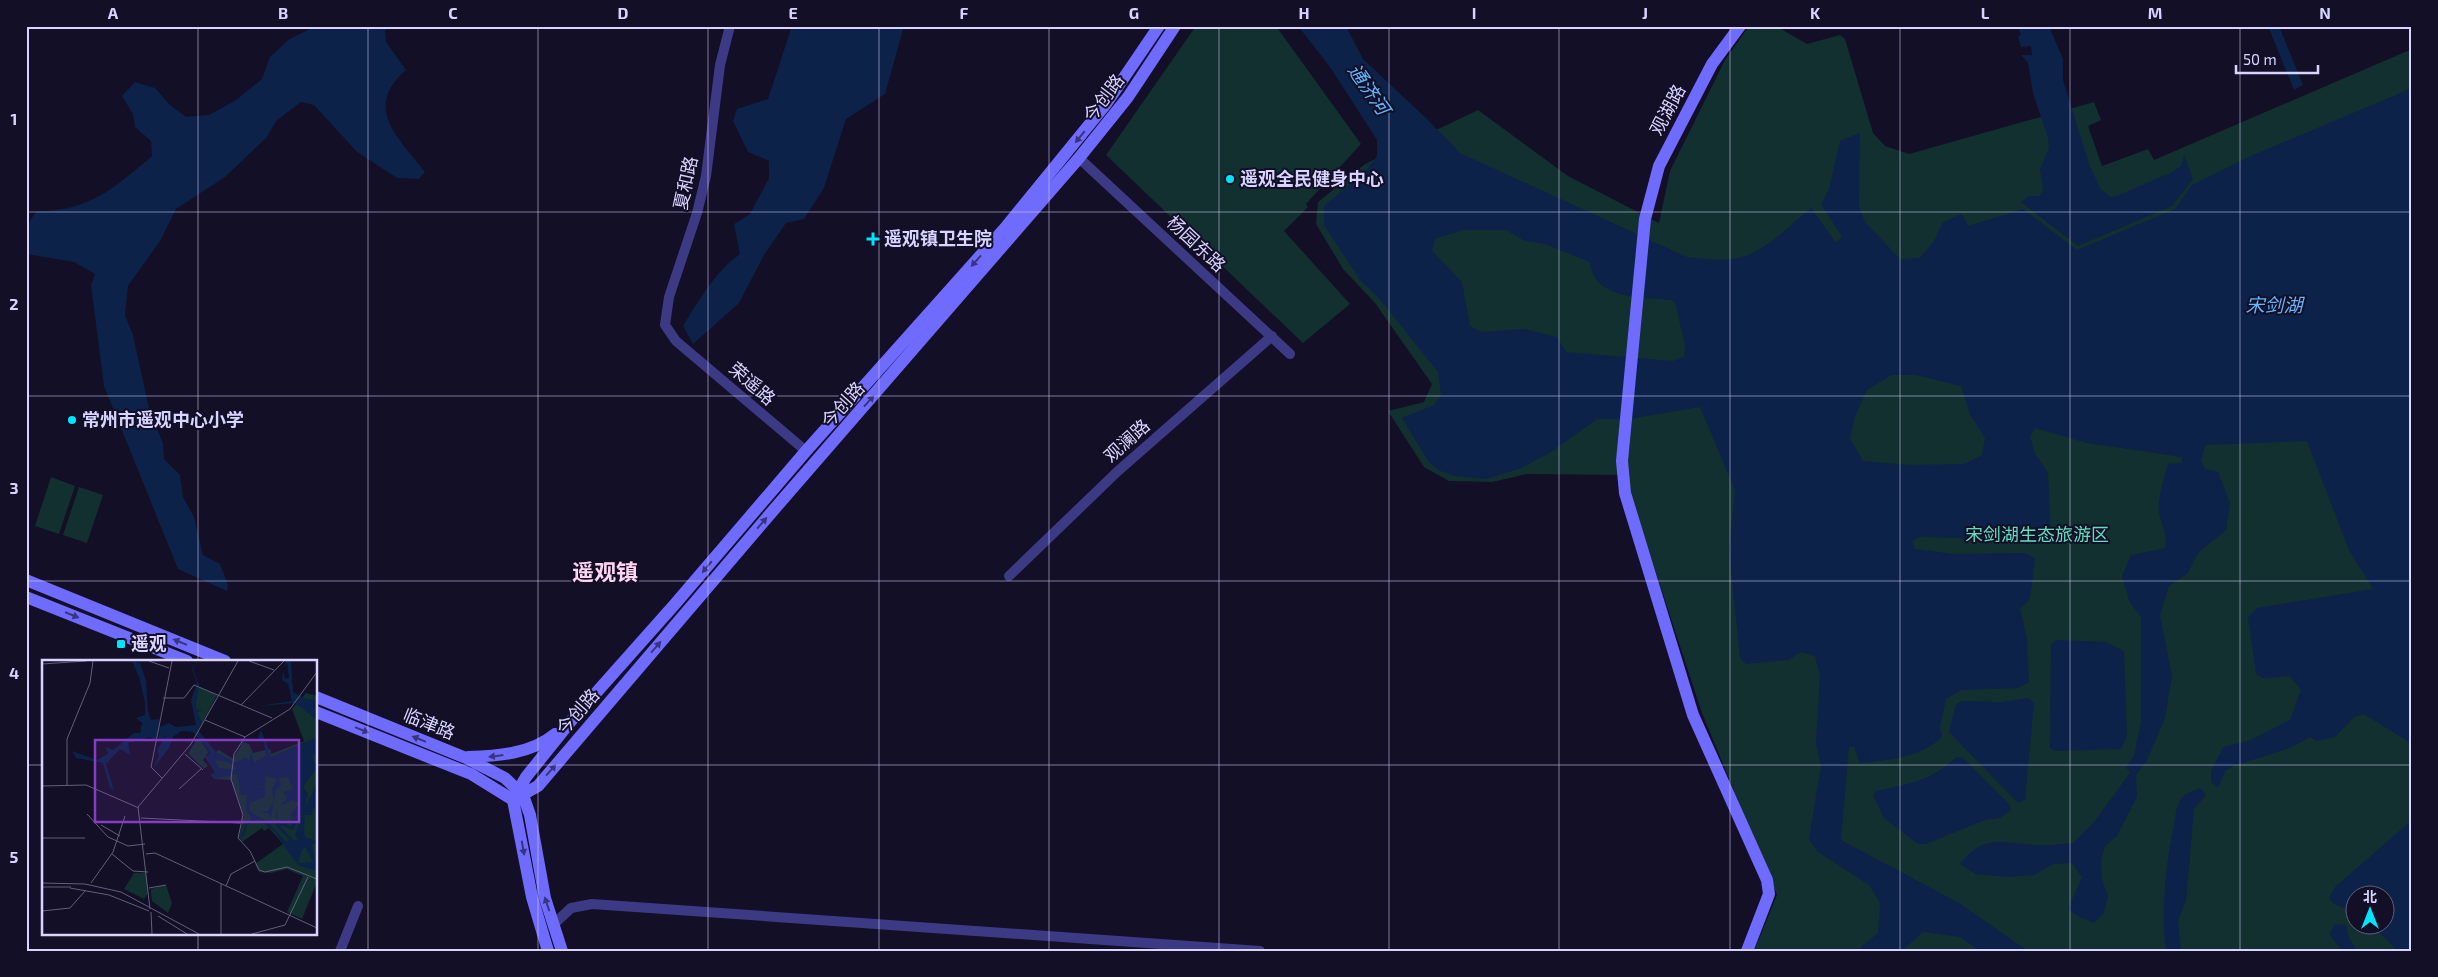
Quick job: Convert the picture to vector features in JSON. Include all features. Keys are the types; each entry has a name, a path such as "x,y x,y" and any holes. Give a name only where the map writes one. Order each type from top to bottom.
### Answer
{"main road":[{"name":"今创路","path":"518,795 570,722 675,604 806,451 1005,228 1106,104 1159,26"},
{"name":"今创路","path":"518,795 538,786 770,513 901,366 1079,158 1128,97 1175,26"},
{"name":"观湖路","path":"1740,26 1712,64 1659,166 1645,219 1622,461 1625,493 1693,715 1767,880 1769,894 1747,951"},
{"path":"26,580 223,660"},
{"path":"26,597 184,660"},
{"name":"临津路","path":"318,698 464,757 505,778 518,795"},
{"name":"临津路","path":"318,713 471,774 518,795"},
{"path":"464,757 496,756 519,751 546,742 570,722"},
{"path":"518,795 530,815 545,898 562,951"},
{"path":"518,795 532,897 548,951"}],"street":[{"name":"夏和路","path":"676,341 665,325 665,312 697,213 706,176 720,65 730,26"},
{"name":"杨园东路","path":"1079,158 1290,354"},
{"name":"观澜路","path":"1009,576 1118,471 1272,336"},
{"name":"荣遥路","path":"676,341 806,451"},
{"path":"554,924 571,908 592,904 1260,951"},
{"path":"340,951 358,906"}],"green space":[{"name":"遥观全民健身中心","path":"1196,26 1276,26 1361,144 1306,204 1308,207 1284,231 1350,304 1303,343 1106,155"},
{"name":"宋剑湖生态旅游区","path":"1749,26 1776,26 1807,44 1840,35 1845,39 1873,133 1885,146 1909,154 2094,102 2101,120 2088,126 2102,166 2148,149 2154,160 2412,49 2412,951 1754,951 1777,895 1702,713 1624,475 1527,474 1492,482 1449,481 1424,467 1388,411 1424,402 1432,384 1375,303 1343,269 1316,224 1318,202 1365,164 1478,110 1568,176 1659,223 1670,171 1725,60"},
{"path":"51,477 75,486 59,534 35,526"},
{"path":"79,487 103,495 87,543 63,535"}],"water":[{"path":"316,26 396,26 385,30 386,42 406,70 393,84 387,97 386,110 389,123 396,135 425,172 419,179 397,178 357,152 314,105 301,102 276,121 267,137 225,177 176,209 160,241 128,286 125,315 133,335 150,413 163,443 164,459 180,475 183,497 194,517 203,555 220,564 228,585 227,591 178,569 104,386 91,285 95,274 74,262 26,254 27,231 30,221 37,211 72,207 100,196 152,156 151,141 135,127 133,114 122,96 135,82 155,88 170,105 186,117 209,115 236,100 262,79 270,57 288,40"},
{"path":"792,26 904,26 885,94 846,119 824,188 804,219 786,223 764,255 739,303 693,344 683,326 715,278 740,254 734,224 750,214 769,178 769,161 748,152 733,121 737,109 768,99"},
{"name":"宋剑湖","path":"1298,26 1346,26 1363,59 1460,153 1687,257 1719,260 1738,258 1757,251 1776,238 1811,208 1836,243 1842,237 1821,204 1829,189 1840,141 1860,133 1859,207 1865,222 1900,259 1920,258 1934,241 1943,222 1962,214 1968,226 2023,209 2077,250 2175,209 2192,185 2251,156 2412,88 2412,744 2364,714 2354,717 2335,737 2317,741 2310,737 2290,748 2233,766 2226,770 2218,788 2211,782 2211,771 2223,747 2251,740 2290,720 2301,690 2290,676 2263,678 2256,674 2248,617 2257,608 2373,589 2349,550 2307,441 2205,445 2201,460 2205,469 2218,472 2230,503 2226,530 2198,553 2188,573 2169,586 2160,615 2172,676 2165,718 2147,760 2136,775 2137,797 2117,836 2105,846 2101,861 2102,880 2108,896 2104,913 2094,923 2079,917 2068,909 2082,877 2072,863 2053,864 2034,875 2008,877 1976,874 1960,864 1978,847 1995,842 2046,845 2073,843 2094,822 2130,773 2126,767 2134,756 2141,722 2141,617 2129,601 2122,576 2131,555 2165,548 2165,535 2159,514 2160,496 2168,464 2182,463 2182,457 2087,443 2035,428 2030,437 2035,453 2048,473 2051,537 2049,543 2033,544 1988,539 1920,537 1912,541 1915,549 1952,554 2025,553 2035,558 2030,599 2020,609 2027,639 2029,682 2018,688 1961,690 1946,699 1940,727 1942,737 1924,750 1914,754 1860,763 1854,747 1849,747 1841,840 1959,903 2028,951 1980,951 1960,937 1923,932 1902,951 1856,951 1878,933 1880,903 1869,885 1818,852 1809,839 1821,766 1816,744 1820,675 1815,656 1801,652 1788,660 1746,664 1740,658 1729,551 1735,490 1700,407 1629,419 1597,419 1551,452 1521,468 1487,479 1455,476 1438,470 1428,461 1402,418 1434,405 1441,395 1438,372 1379,298 1361,281 1324,225 1324,206 1366,171 1377,156 1377,140 1330,67","holes":["1463,230 1506,230 1525,241 1545,244 1590,262 1593,274 1600,284 1610,290 1634,297 1672,300 1676,305 1685,347 1684,356 1673,361 1566,352 1557,337 1524,329 1481,332 1470,326 1462,282 1432,251 1435,239","1891,375 1916,375 1961,386 1970,414 1985,438 1982,455 1964,464 1910,465 1863,461 1850,439 1854,419 1867,390"]},
{"path":"2018,26 2049,26 2063,59 2063,80 2089,164 2100,188 2110,197 2117,196 2172,172 2181,166 2184,155 2193,179 2172,206 2078,246 2021,202 2029,196 2040,196 2043,190 2040,169 2049,148 2048,138 2033,93 2028,63 2021,55 2032,55 2031,46 2021,47 2018,36 2021,35"},
{"path":"2268,26 2279,26 2303,85 2294,90"},
{"path":"2056,640 2105,642 2124,651 2127,736 2121,749 2055,751 2050,748 2051,644"},
{"path":"2028,698 2034,703 2025,800 2018,803 1949,732 1956,704 1962,701 2002,702"},
{"path":"1957,757 1962,757 2010,805 2011,810 2000,818 1985,820 1926,844 1918,844 1884,818 1873,795 1876,791 1928,777"},
{"path":"2200,788 2206,795 2194,809 2186,901 2178,920 2181,951 2166,951 2164,936 2165,888 2176,811 2183,797"},
{"path":"2412,820 2412,951 2398,951 2380,934 2396,934 2396,884 2346,884 2346,909 2333,903 2329,898 2335,887"},
{"path":"2335,924 2346,925 2346,934 2348,934 2358,951 2342,951 2329,934"}],"place":[{"name":"遥观全民健身中心","path":"1230,179"},
{"name":"遥观镇卫生院","path":"873,239"},
{"name":"常州市遥观中心小学","path":"72,420"},
{"name":"遥观","path":"121,644"}],"district":[{"name":"遥观镇","path":"605,572"}],"water label":[{"name":"通济河","path":"1369,89"}]}
